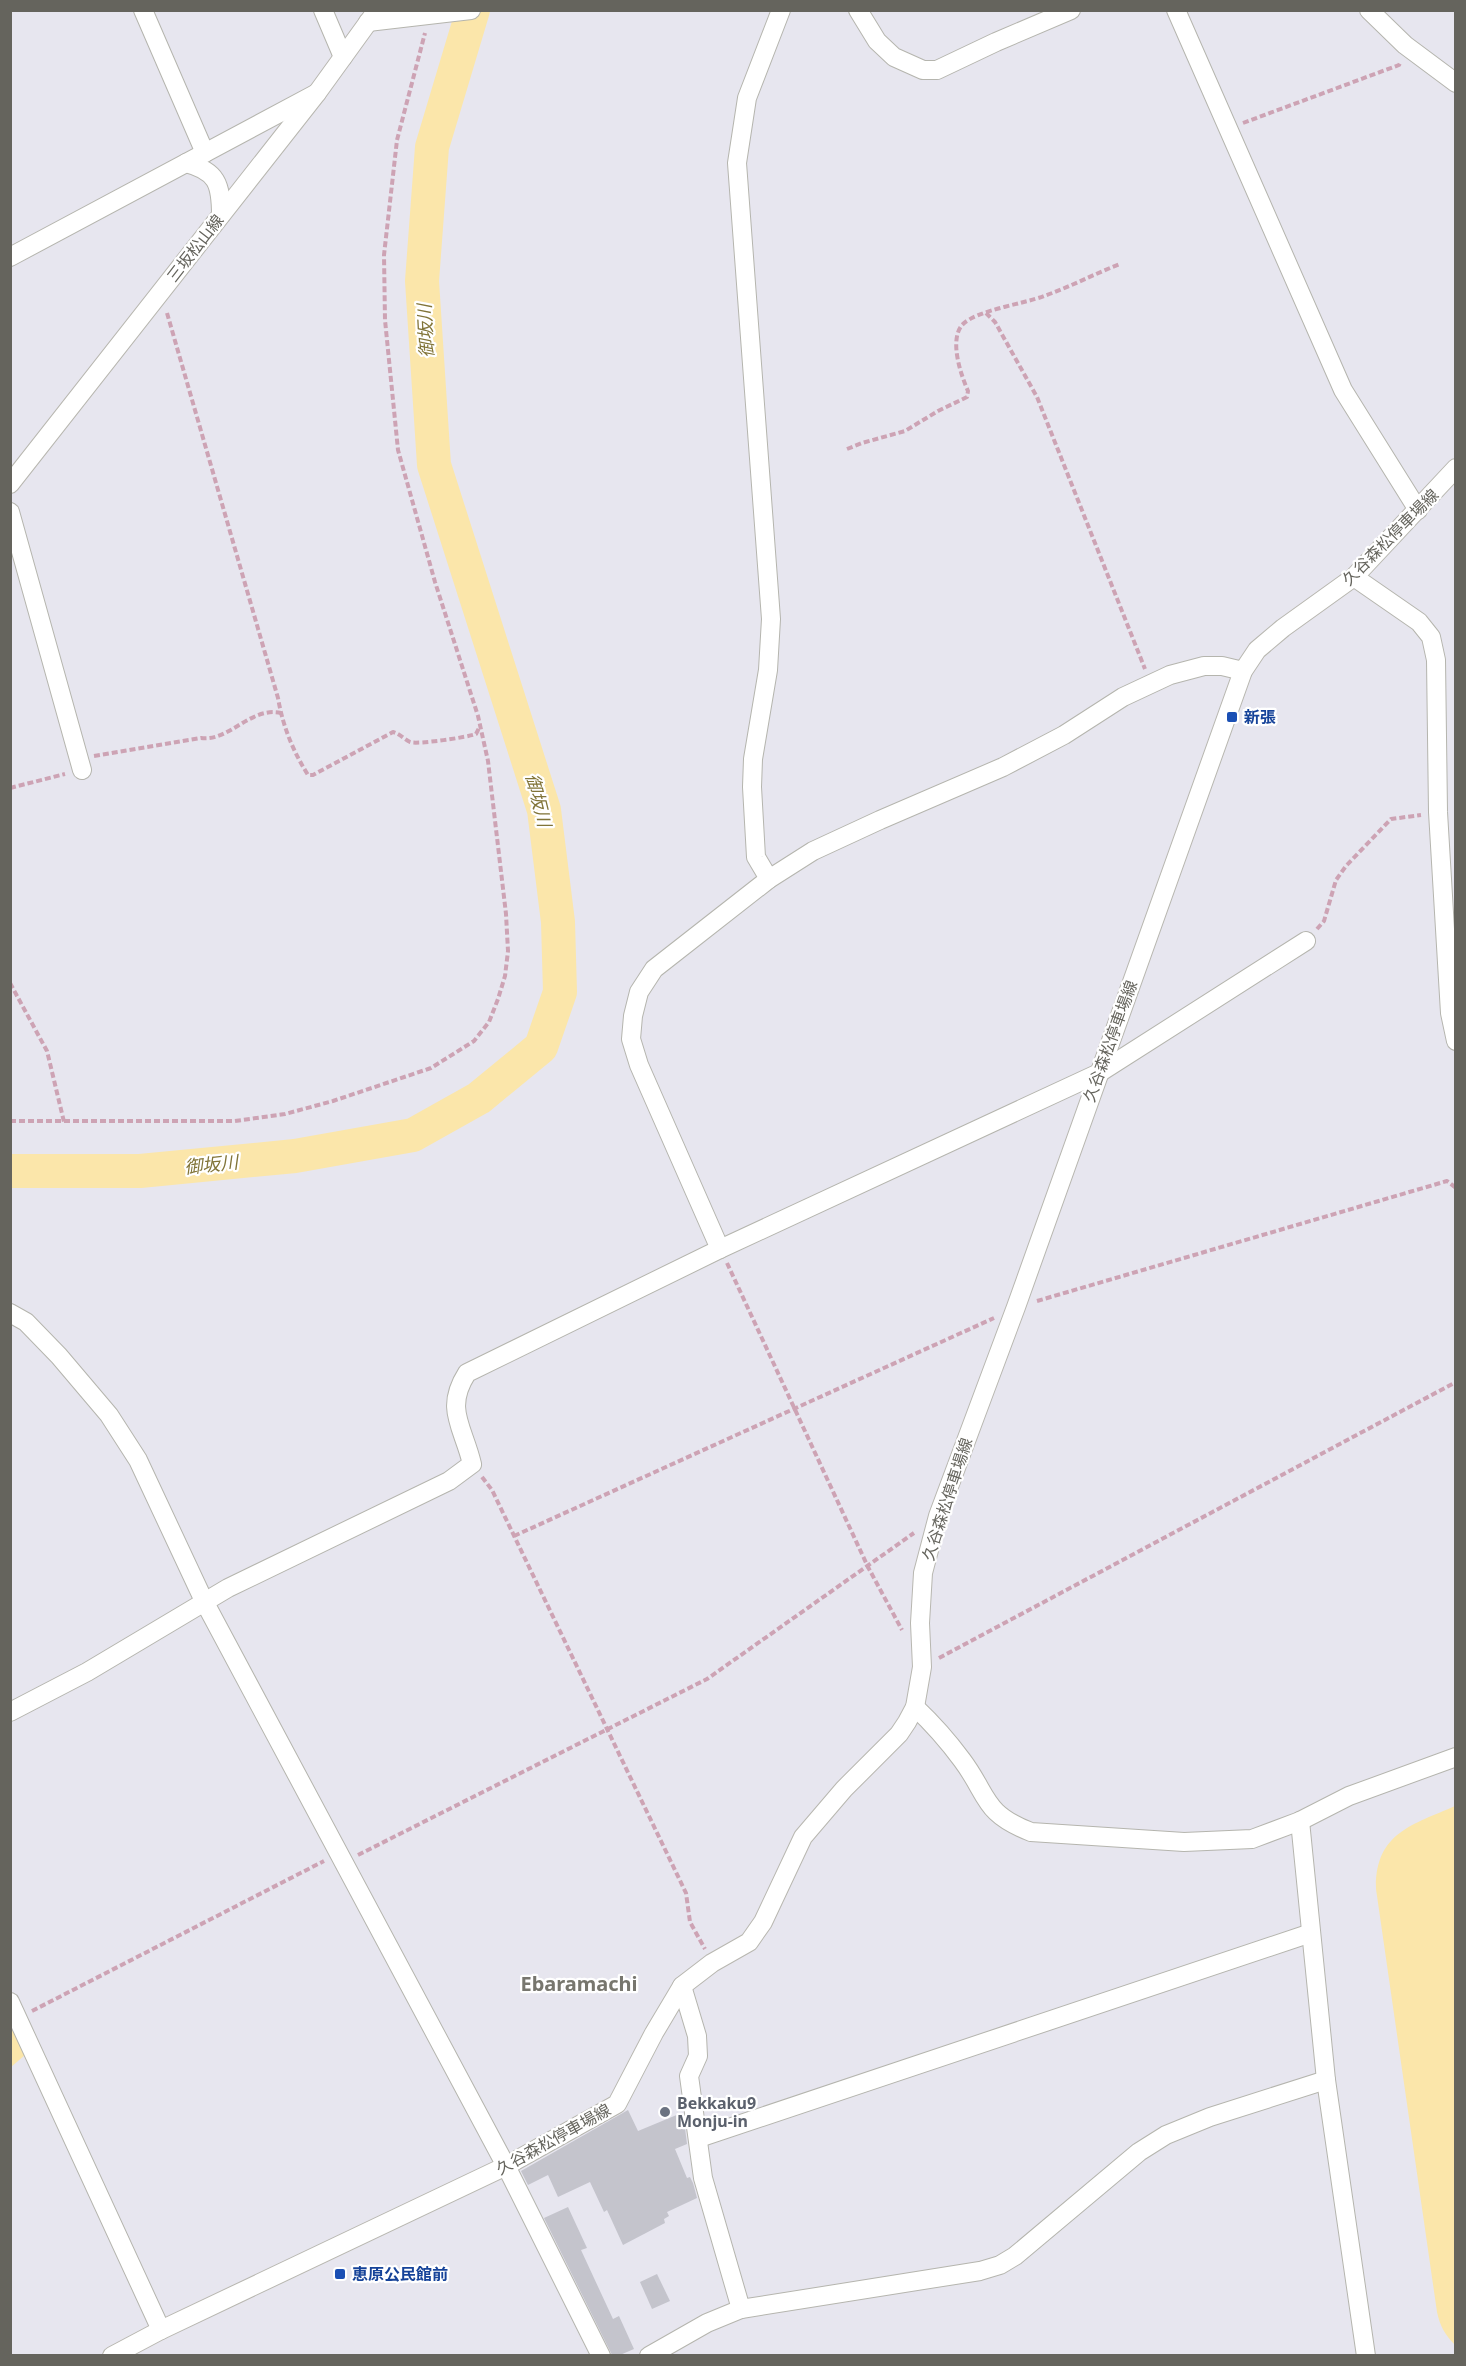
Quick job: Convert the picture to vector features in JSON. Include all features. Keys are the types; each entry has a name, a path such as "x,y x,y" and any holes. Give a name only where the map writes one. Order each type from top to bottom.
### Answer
{"street":[{"path":"144,10 205,153"},
{"path":"323,10 343,57"},
{"path":"372,16 434,16 471,10"},
{"path":"769,879 756,857 752,787 753,759 768,670 771,619 737,163 747,98 781,10"},
{"path":"858,10 877,41 894,57 923,70 937,70 1071,10"},
{"path":"1176,10 1343,390 1418,510"},
{"path":"1369,10 1405,45 1455,83"},
{"name":"三坂松山線","path":"10,484 317,93 372,16"},
{"path":"10,257 317,93"},
{"path":"186,163 206,169 213,176 220,192 222,215"},
{"name":"久谷森松停車場線","path":"112,2355 506,2166 617,2104 654,2033 682,1986 712,1963 749,1942 763,1922 803,1837 844,1790 899,1734 915,1707 922,1667 923,1573 938,1516 1016,1307 1243,672 1257,650 1282,628 1354,577 1455,468"},
{"path":"10,512 80,764"},
{"path":"1354,577 1419,622 1431,637 1436,660 1438,812 1450,1013 1455,1041"},
{"path":"720,1249 639,1065 631,1039 633,1016 639,992 654,969 769,879 813,851 1003,767 1064,735 1123,697 1170,675 1204,666 1222,666 1243,672"},
{"path":"10,1712 87,1672 204,1600 449,1481 472,1464 467,1442 454,1407 457,1388 467,1373 720,1249 1099,1073 1306,941"},
{"path":"10,1313 26,1322 59,1356 114,1424 138,1460 204,1600 506,2166 601,2355"},
{"path":"915,1707 962,1759 986,1801 997,1815 1030,1832 1184,1842 1252,1839 1300,1821 1349,1796 1455,1757"},
{"path":"1300,1821 1326,2080 1366,2355"},
{"path":"699,2138 1311,1934"},
{"path":"682,1986 697,2036 698,2056 689,2076 703,2178 741,2309"},
{"path":"14,2010 161,2330"},
{"path":"649,2355 741,2309 980,2271 1000,2265 1015,2256 1138,2152 1166,2135 1210,2117 1326,2080"}],"path":[{"path":"10,1121 235,1121 285,1114 333,1101 431,1068 474,1041 489,1022 498,999 505,976 507,951 506,914 495,808 480,725 415,517 398,450 385,320 384,255 397,140 434,16"},
{"path":"1228,128 1399,65 1405,45"},
{"path":"847,449 862,442 905,431 967,397 968,391 960,373 958,361 957,334 968,321 986,313 1044,296 1120,264"},
{"path":"156,298 165,308 281,714 294,753 308,775 313,776 393,732 410,742 420,744 451,737 469,737 476,734 480,725"},
{"path":"986,313 995,322 1037,397 1150,684"},
{"path":"10,788 80,764 201,738 210,739 259,714 274,712 281,714"},
{"path":"1306,941 1324,921 1336,880 1391,819 1438,812"},
{"path":"10,983 47,1051 64,1122"},
{"path":"514,1536 1016,1307 1447,1181 1455,1188"},
{"path":"720,1249 868,1567 906,1637"},
{"path":"922,1667 1455,1382"},
{"path":"472,1464 492,1490 686,1893 690,1922 712,1963"},
{"path":"14,2010 342,1858 707,1679 938,1516"}],"shaded area":[{"path":"1455,1806 1455,2345 1443,2330 1437,2312 1376,1889 1377,1870 1389,1843 1411,1826"},
{"path":"10,2018 25,2055 11,2067 10,2067"}],"building":[{"path":"628,2110 638,2131 679,2114 685,2128 687,2144 675,2149 687,2178 690,2177 693,2183 697,2198 667,2212 669,2216 664,2219 665,2223 623,2245 607,2210 604,2212 590,2182 558,2197 548,2175 528,2185 521,2171"},
{"path":"568,2207 587,2248 581,2250 613,2319 619,2316 634,2349 620,2355 612,2355 544,2218"},
{"path":"657,2274 670,2301 652,2309 640,2282"}],"waterway":[{"name":"御坂川","path":"10,1171 140,1171 295,1156 413,1135 479,1098 541,1047 560,992 558,922 544,810 434,465 422,281 432,147 473,10"}],"place":[{"name":"新張","path":"1232,717"},
{"name":"Bekkaku9 Monju-in","path":"665,2112"},
{"name":"恵原公民館前","path":"340,2274"}],"district":[{"name":"Ebaramachi","path":"579,1983"}]}
